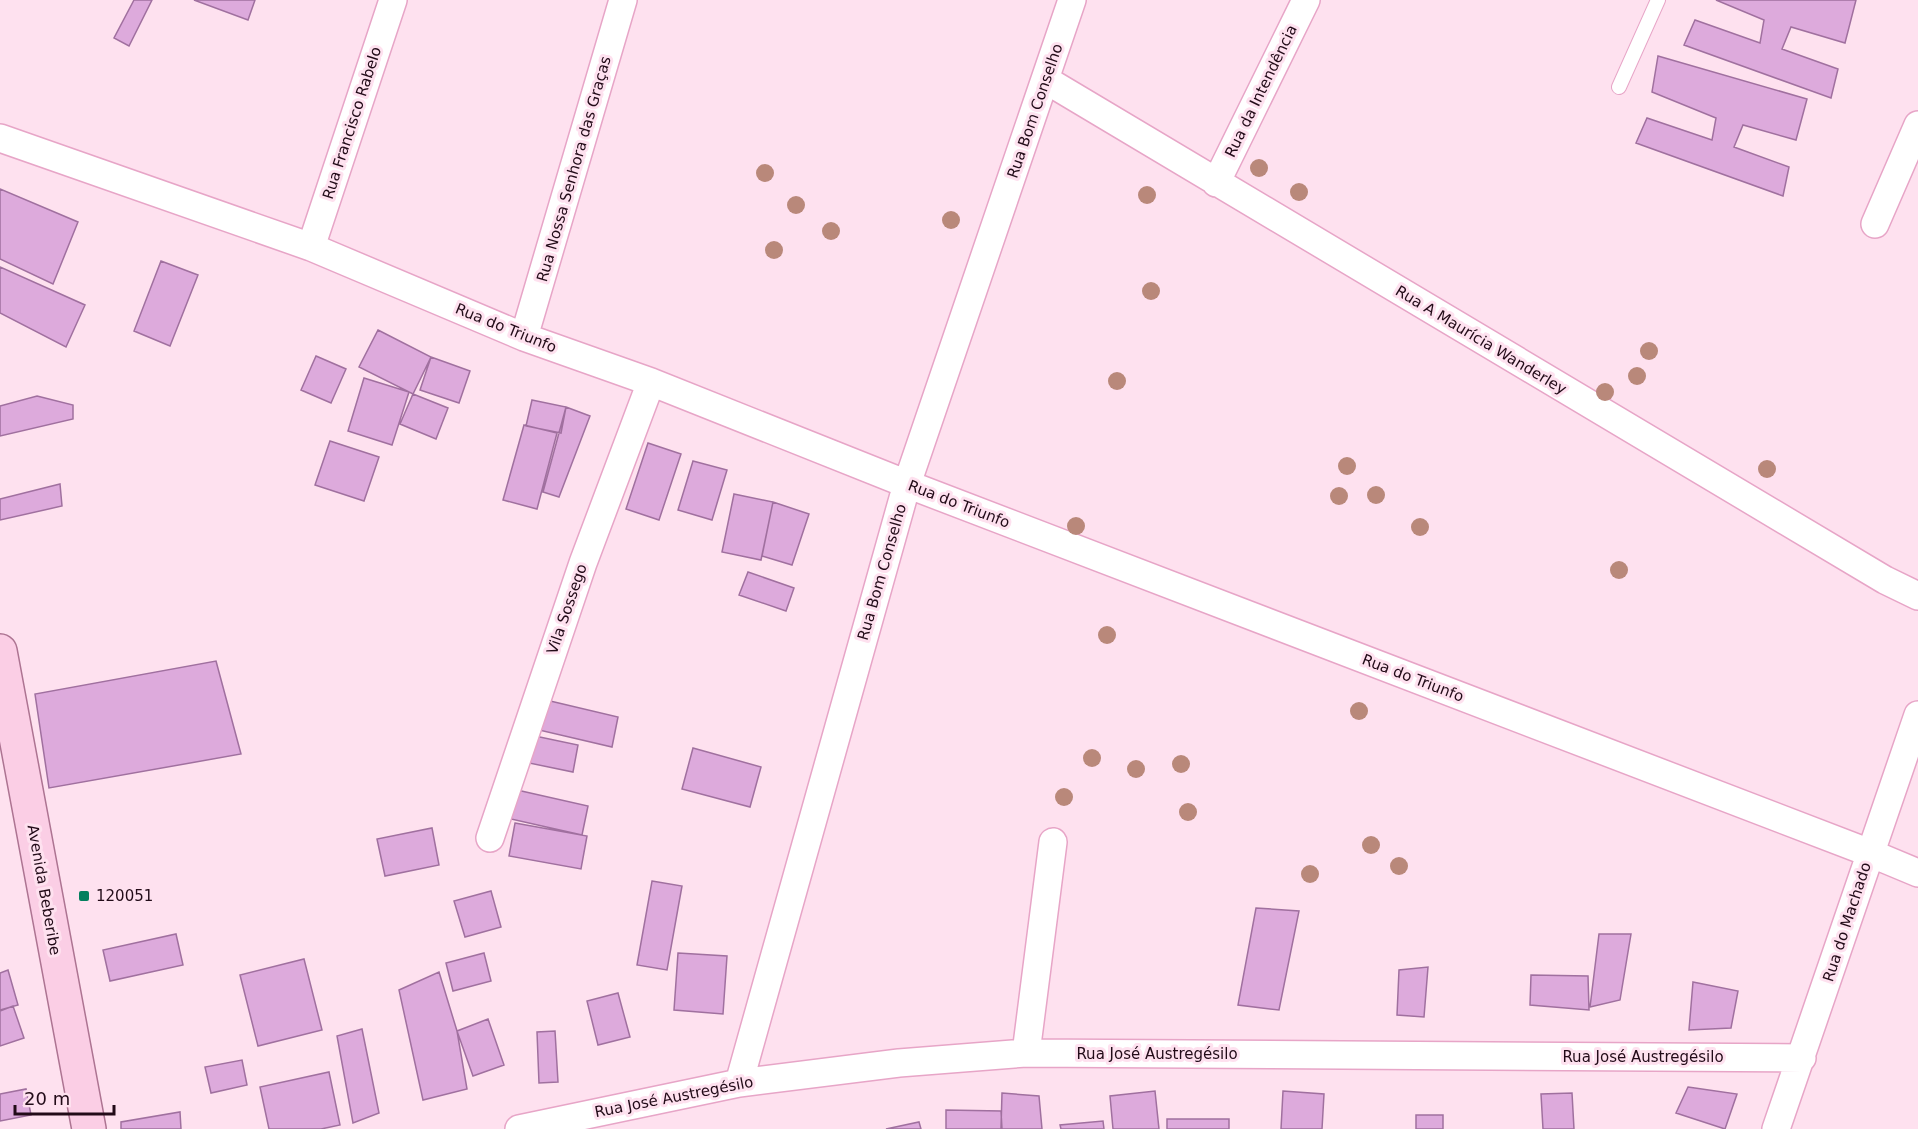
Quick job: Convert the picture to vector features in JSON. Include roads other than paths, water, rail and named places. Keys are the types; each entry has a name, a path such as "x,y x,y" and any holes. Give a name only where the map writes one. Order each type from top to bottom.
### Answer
{"main road":[{"name":"Avenida Beberibe","path":"1,660 88,1129"}],"street":[{"name":"Rua Francisco Rabelo","path":"311,247 393,0"},
{"name":"Rua Nossa Senhora das Graças","path":"524,338 623,0"},
{"name":"Rua Bom Conselho","path":"739,1083 907,484 1072,0"},
{"name":"Rua da Intendência","path":"1216,183 1306,0"},
{"name":"Rua A Maurícia Wanderley","path":"1046,80 1885,580 1918,596"},
{"path":"1875,224 1918,125"},
{"name":"Rua do Triunfo","path":"0,138 311,247 524,338 651,382 907,484 1918,873"},
{"name":"Vila Sossego","path":"490,838 583,563 651,382"},
{"name":"Rua do Machado","path":"1776,1129 1918,715"},
{"path":"1026,1053 1053,842"},
{"name":"Rua José Austregésilo","path":"519,1129 739,1083 899,1063 1026,1053 1802,1058"}],"lane":[{"path":"1619,87 1658,0"}],"place":[{"name":"120051","path":"84,896"}]}
